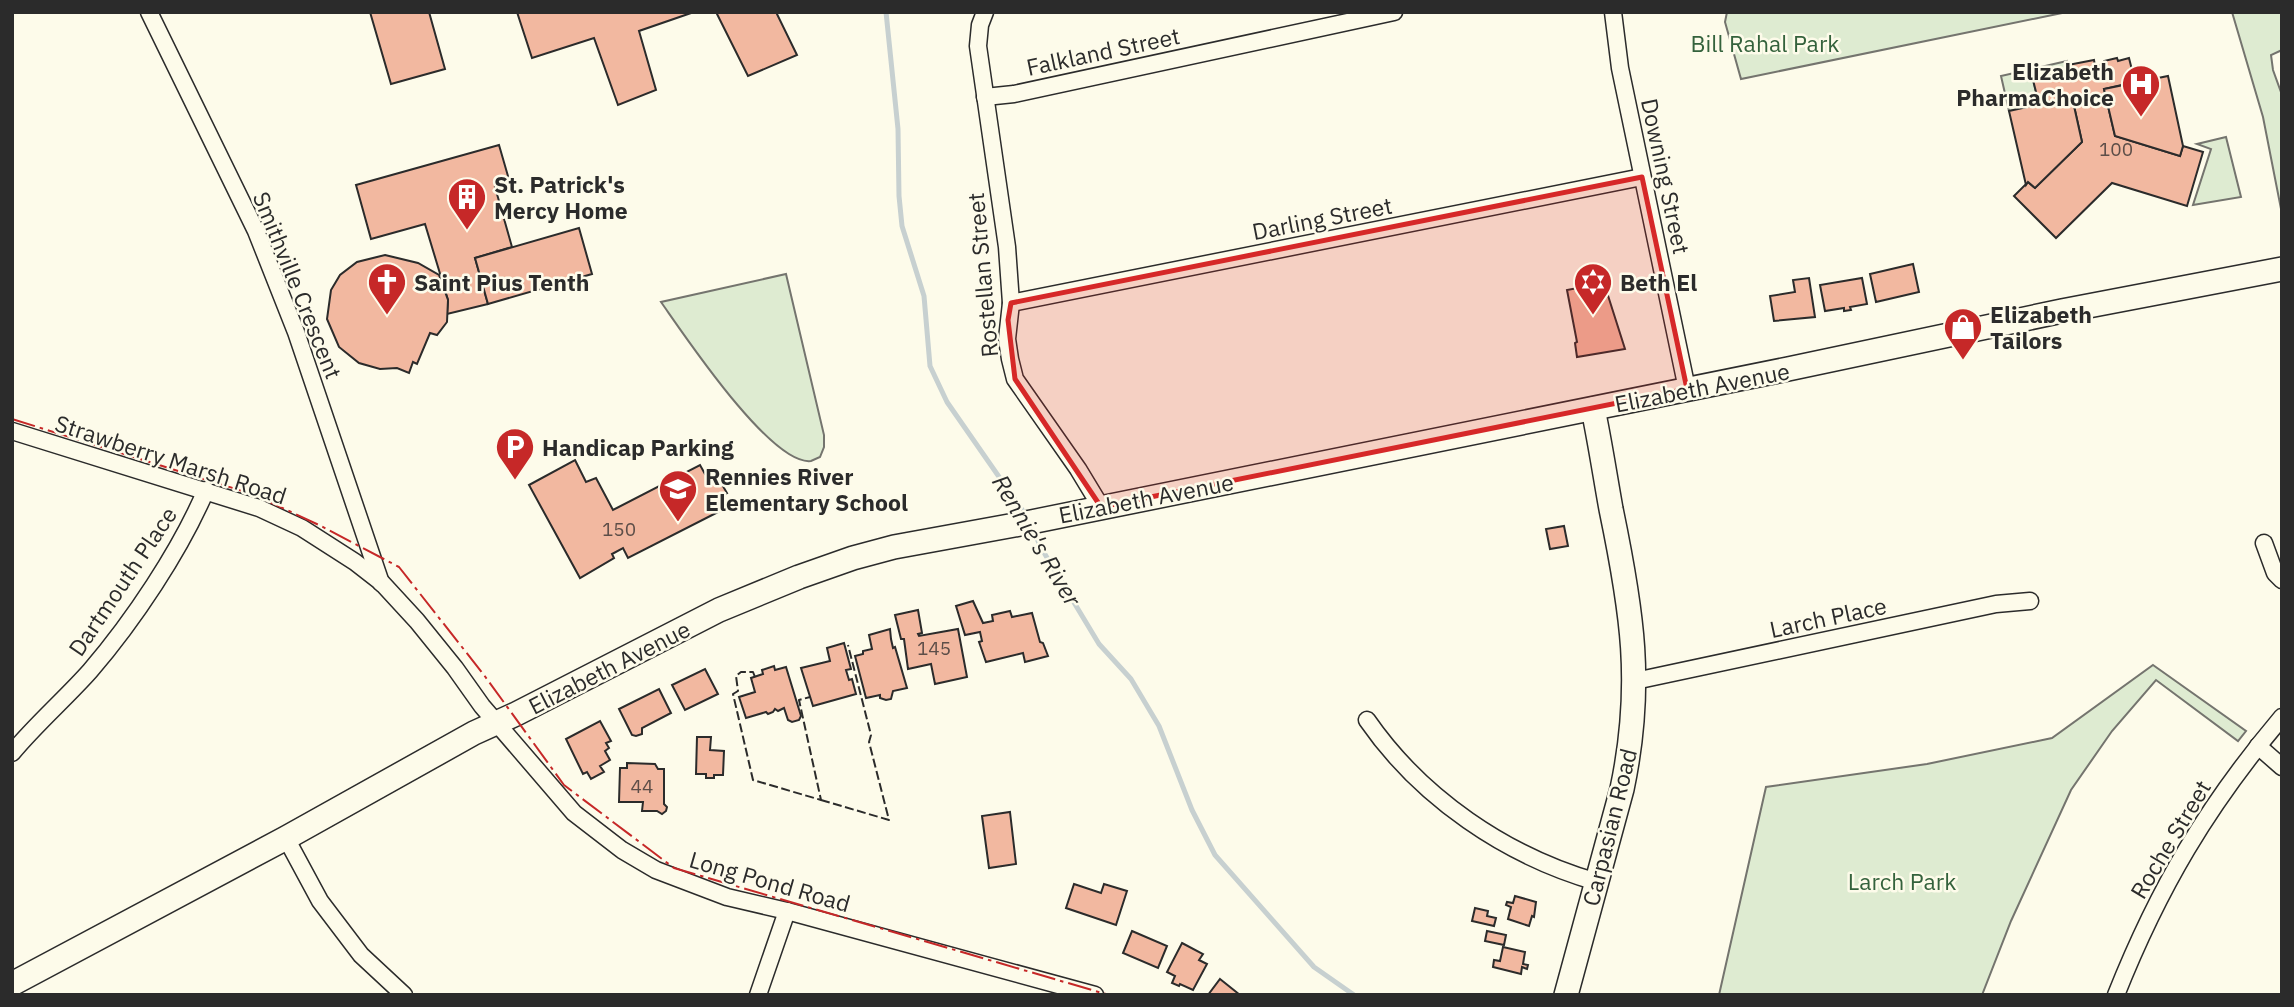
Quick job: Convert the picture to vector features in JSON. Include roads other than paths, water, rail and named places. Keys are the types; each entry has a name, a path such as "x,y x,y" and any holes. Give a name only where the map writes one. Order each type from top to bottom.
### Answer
{"main road":[{"name":"Elizabeth Avenue","path":"12,984 286,838 474,733 719,610 853,558 894,547 1055,517 1840,359 2062,311 2282,269"},
{"name":"Carpasian Road","path":"1566,995 1629,759 1635,681 1628,591 1593,409"}],"street":[{"name":"Smithville Crescent","path":"149,12 256,231 296,332 382,583"},
{"name":"Rostellan Street","path":"985,12 978,46 1007,247 1011,303 1007,339 1015,379 1078,469 1101,507"},
{"name":"Falkland Street","path":"985,97 1394,12"},
{"name":"Downing Street","path":"1613,12 1620,68 1686,389"},
{"name":"Darling Street","path":"1011,303 1642,177"},
{"name":"Strawberry Marsh Road","path":"12,431 259,508 302,528 382,583"},
{"name":"Dartmouth Place","path":"12,753 90,671 128,622 179,542 206,490"},
{"path":"2264,544 2275,573 2282,580"},
{"name":"Long Pond Road","path":"382,583 417,621 496,723 574,813 622,850 656,870 727,897 788,911 1095,995"},
{"name":"Larch Place","path":"1635,681 1996,604 2030,601"},
{"name":"Roche Street","path":"2116,995 2137,944 2179,861 2211,808 2282,718"},
{"path":"1367,720 1387,749 1468,819 1500,841 1555,869 1597,882"},
{"path":"2258,746 2282,767"},
{"path":"286,838 320,901 360,955 404,995"},
{"path":"758,995 788,911"}],"waterway":[{"name":"Rennie's River","path":"886,12 898,129 902,226 924,296 930,366 947,402 1027,517"},
{"name":"Rennie's River","path":"1033,528 1040,546 1099,644 1131,679 1159,726 1192,810 1215,855 1314,967 1354,995"}],"place":[{"name":"Elizabeth PharmaChoice","path":"2141,118"},
{"name":"St. Patrick's Mercy Home","path":"467,231"},
{"name":"Saint Pius Tenth","path":"387,316"},
{"name":"Beth El","path":"1593,316"},
{"name":"Elizabeth Tailors","path":"1963,361"},
{"name":"Handicap Parking","path":"515,481"},
{"name":"Rennies River Elementary School","path":"678,523"}],"park label":[{"name":"Bill Rahal Park","path":"1765,43"},
{"name":"Larch Park","path":"1902,881"}]}
